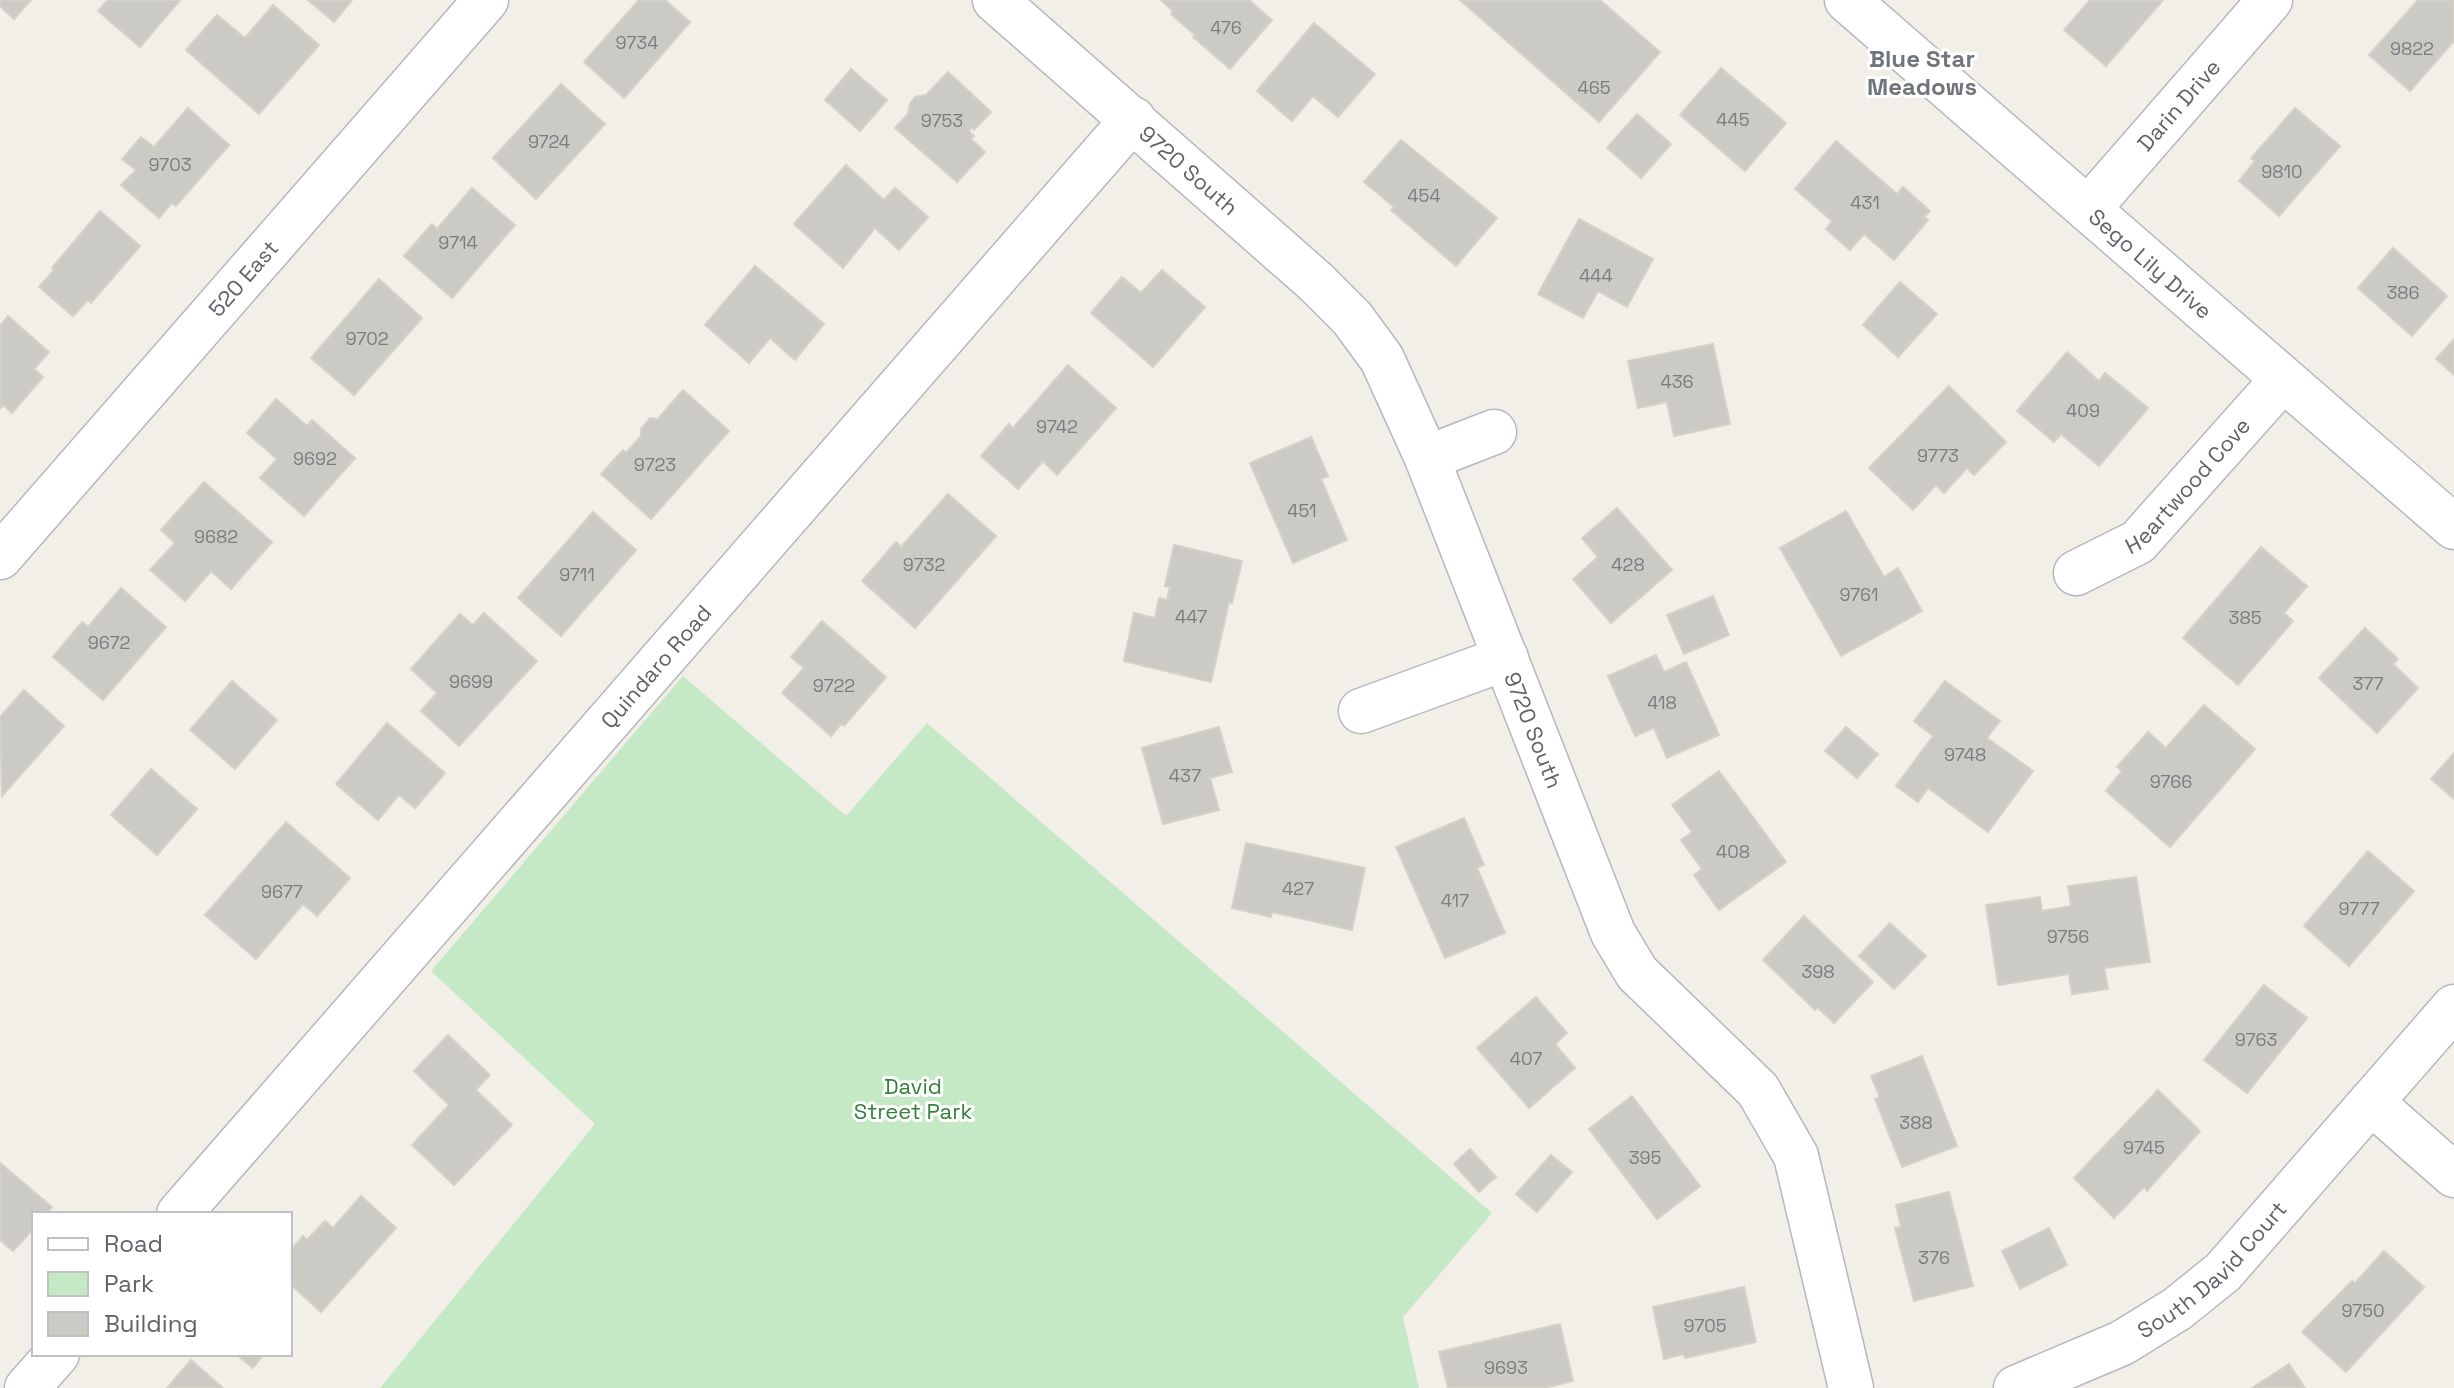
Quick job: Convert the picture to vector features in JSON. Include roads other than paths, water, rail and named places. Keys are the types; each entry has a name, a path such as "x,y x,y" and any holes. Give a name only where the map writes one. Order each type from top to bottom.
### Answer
{"street":[{"name":"520 East","path":"0,557 486,0"},
{"name":"9720 South","path":"995,0 1316,282 1352,318 1382,359 1427,458 1613,933 1637,973 1758,1090 1796,1156 1851,1388"},
{"name":"Sego Lily Drive","path":"1847,0 2454,527"},
{"name":"Darin Drive","path":"2088,209 2270,0"},
{"name":"Quindaro Road","path":"181,1212 1133,119"},
{"name":"Heartwood Cove","path":"2076,573 2138,542 2283,379"},
{"path":"1427,458 1494,432"},
{"path":"1361,711 1506,658"},
{"name":"South David Court","path":"2016,1388 2122,1343 2177,1309 2223,1272 2454,1007"},
{"path":"2371,1102 2454,1175"},
{"path":"27,1388 55,1356"}],"district":[{"name":"Blue Star Meadows","path":"1922,72"}],"park label":[{"name":"David Street Park","path":"913,1098"}]}
